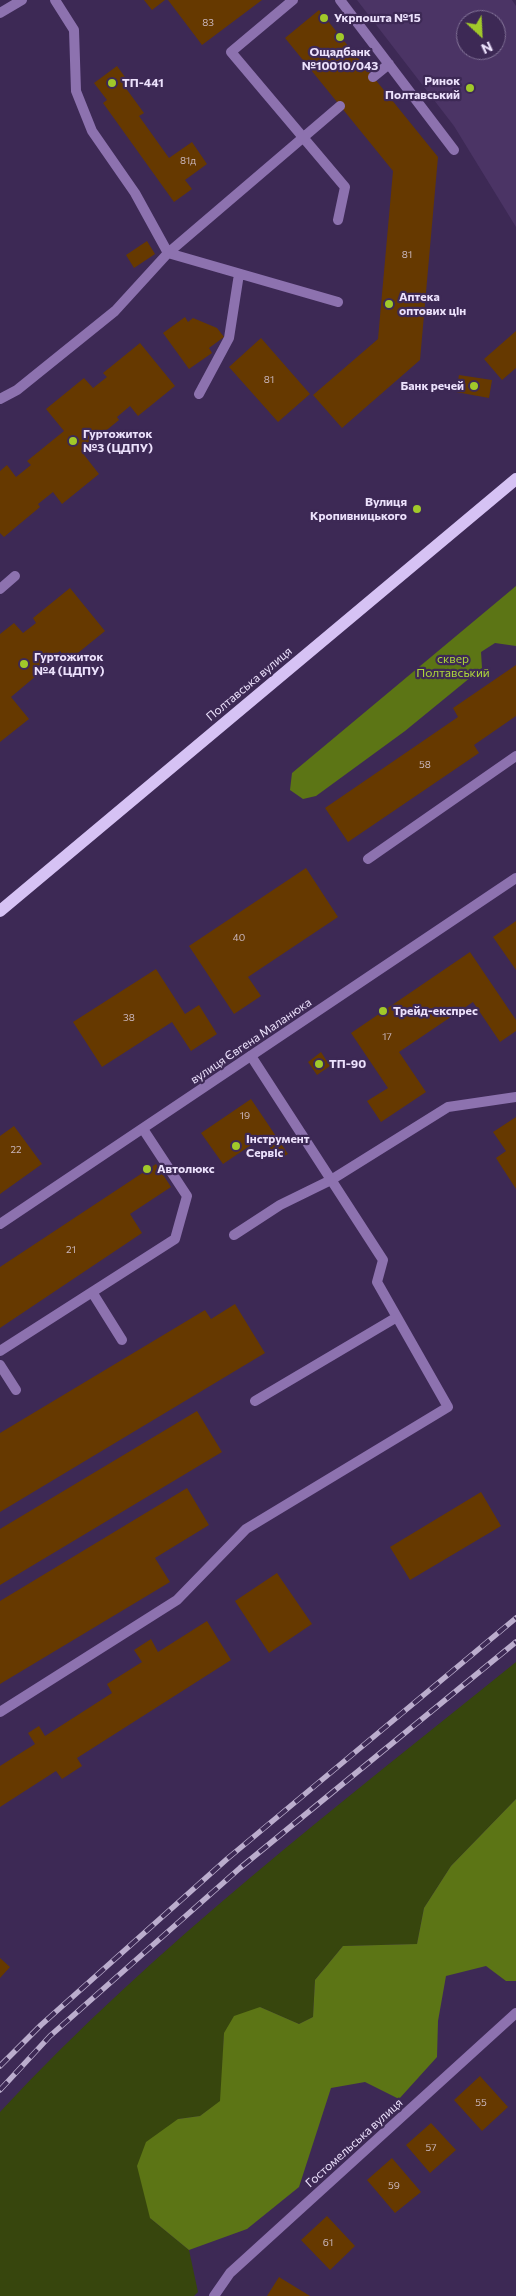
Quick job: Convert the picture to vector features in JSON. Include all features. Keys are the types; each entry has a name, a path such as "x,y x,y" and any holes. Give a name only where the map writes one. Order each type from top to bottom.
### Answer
{"main road":[{"name":"Полтавська вулиця","path":"0,911 516,479"}],"street":[{"path":"0,13 22,0"},
{"path":"55,0 74,30 76,91 92,131 134,193 168,253 338,302"},
{"path":"294,0 231,52 345,187 338,220"},
{"path":"340,0 454,150"},
{"path":"373,78 389,64"},
{"path":"0,400 17,390 115,311 168,253 340,106"},
{"path":"199,394 229,338 239,274"},
{"path":"0,589 15,576"},
{"path":"368,859 516,756"},
{"name":"вулиця Євгена Маланюка","path":"0,1224 516,878"},
{"path":"0,1712 177,1600 246,1529 448,1407 377,1282 383,1260 251,1056"},
{"path":"234,1235 280,1205 331,1180 448,1107 516,1097"},
{"path":"0,1351 175,1239 187,1196 143,1129"},
{"path":"92,1292 122,1340"},
{"path":"255,1401 397,1318"},
{"path":"0,1365 16,1390"},
{"name":"Гостомельська вулиця","path":"214,2296 230,2273 516,2013"}],"shaded area":[{"name":"Ринок Полтавський","path":"357,0 512,0 516,6 516,227 454,126"}],"green space":[{"name":"сквер Полтавський","path":"516,586 516,646 495,643 481,652 482,668 405,731 316,796 303,799 290,790 292,773"},
{"path":"516,1662 516,1799 451,1866 424,1908 417,1944 343,1946 315,1980 313,2017 299,2024 260,2007 224,2033 221,2101 200,2116 178,2119 150,2218 189,2250 198,2292 194,2296 0,2296 0,2112 60,2050 185,1933 316,1823"},
{"path":"516,1799 516,1981 506,1981 486,1966 446,1976 438,2021 437,2057 399,2099 365,2082 331,2088 299,2187 247,2229 189,2250 150,2218 137,2166 146,2142 178,2119 200,2116 220,2101 224,2033 234,2016 260,2007 299,2024 313,2017 315,1980 343,1946 417,1944 424,1908 451,1866"}],"building":[{"path":"144,0 165,0 152,10"},
{"path":"168,0 262,0 202,45"},
{"path":"319,10 438,157 420,360 342,428 313,395 378,339 393,171 285,38"},
{"path":"117,66 130,84 125,87 144,113 139,116 169,158 192,142 207,164 185,180 192,189 174,202 103,103 107,100 94,83"},
{"path":"147,241 155,254 134,268 126,255"},
{"path":"185,317 188,322 193,318 217,328 224,337 209,348 212,353 189,369 163,333"},
{"path":"516,331 516,368 502,380 484,359"},
{"path":"261,338 310,394 278,422 229,367"},
{"name":"Гуртожиток №3 (ЦДПУ)","path":"140,343 175,386 138,416 130,406 117,417 119,420 81,451 99,474 62,504 53,492 38,504 40,507 4,537 0,533 0,471 7,465 16,477 31,465 27,461 64,431 46,409 84,378 93,388 107,377 103,373"},
{"name":"Банк речей","path":"459,375 492,380 489,398 456,392"},
{"name":"Гуртожиток №4 (ЦДПУ)","path":"70,588 105,631 68,661 60,651 46,662 49,665 11,697 29,719 0,742 0,634 14,623 23,633 36,623 33,618"},
{"path":"516,665 516,716 474,745 479,753 348,842 325,808 458,717 453,708"},
{"path":"306,868 338,917 248,977 261,996 234,1014 189,946"},
{"path":"516,921 516,970 493,937"},
{"path":"470,952 516,1020 516,1031 500,1042 473,1002 399,1052 426,1092 381,1122 367,1101 388,1088 351,1033"},
{"path":"156,969 185,1014 199,1005 217,1034 191,1051 172,1022 102,1067 73,1022"},
{"name":"ТП-90","path":"321,1052 330,1066 317,1075 308,1062"},
{"path":"251,1099 288,1154 278,1160 263,1137 223,1164 201,1133"},
{"path":"516,1117 516,1189 496,1158 506,1151 493,1132"},
{"path":"14,1126 42,1164 0,1194 0,1136"},
{"path":"156,1164 171,1187 130,1214 142,1233 0,1328 0,1267"},
{"path":"235,1304 265,1353 0,1512 0,1433 205,1310 211,1319"},
{"path":"197,1411 222,1452 0,1585 0,1529"},
{"path":"187,1488 209,1525 155,1558 170,1582 0,1684 0,1601"},
{"path":"481,1492 501,1526 410,1580 390,1547"},
{"path":"277,1573 312,1624 269,1653 235,1601"},
{"path":"207,1621 231,1660 77,1758 82,1766 62,1779 56,1771 0,1807 0,1766 35,1744 28,1733 39,1726 45,1736 112,1693 107,1684 142,1662 134,1650 151,1639 158,1652"},
{"path":"0,1958 10,1967 0,1978"},
{"path":"480,2076 508,2107 482,2131 454,2100"},
{"path":"431,2123 456,2150 430,2173 406,2145"},
{"path":"392,2158 421,2192 395,2213 367,2180"},
{"path":"327,2216 355,2246 330,2270 301,2240"},
{"path":"279,2277 310,2296 267,2296"}],"railway":[{"path":"0,2066 41,2025 227,1859 516,1618"},
{"path":"0,2090 50,2036 240,1868 516,1642"}],"place":[{"name":"Укрпошта №15","path":"324,18"},
{"name":"Ощадбанк №10010/043","path":"340,37"},
{"name":"ТП-441","path":"112,83"},
{"name":"Ринок Полтавський","path":"470,88"},
{"name":"Аптека оптових цін","path":"389,304"},
{"name":"Банк речей","path":"474,386"},
{"name":"Гуртожиток №3 (ЦДПУ)","path":"73,441"},
{"name":"Вулиця Кропивницького","path":"417,509"},
{"name":"Гуртожиток №4 (ЦДПУ)","path":"24,664"},
{"name":"Трейд-експрес","path":"383,1011"},
{"name":"ТП-90","path":"319,1064"},
{"name":"Інструмент Сервіс","path":"236,1146"},
{"name":"Автолюкс","path":"147,1169"}]}
